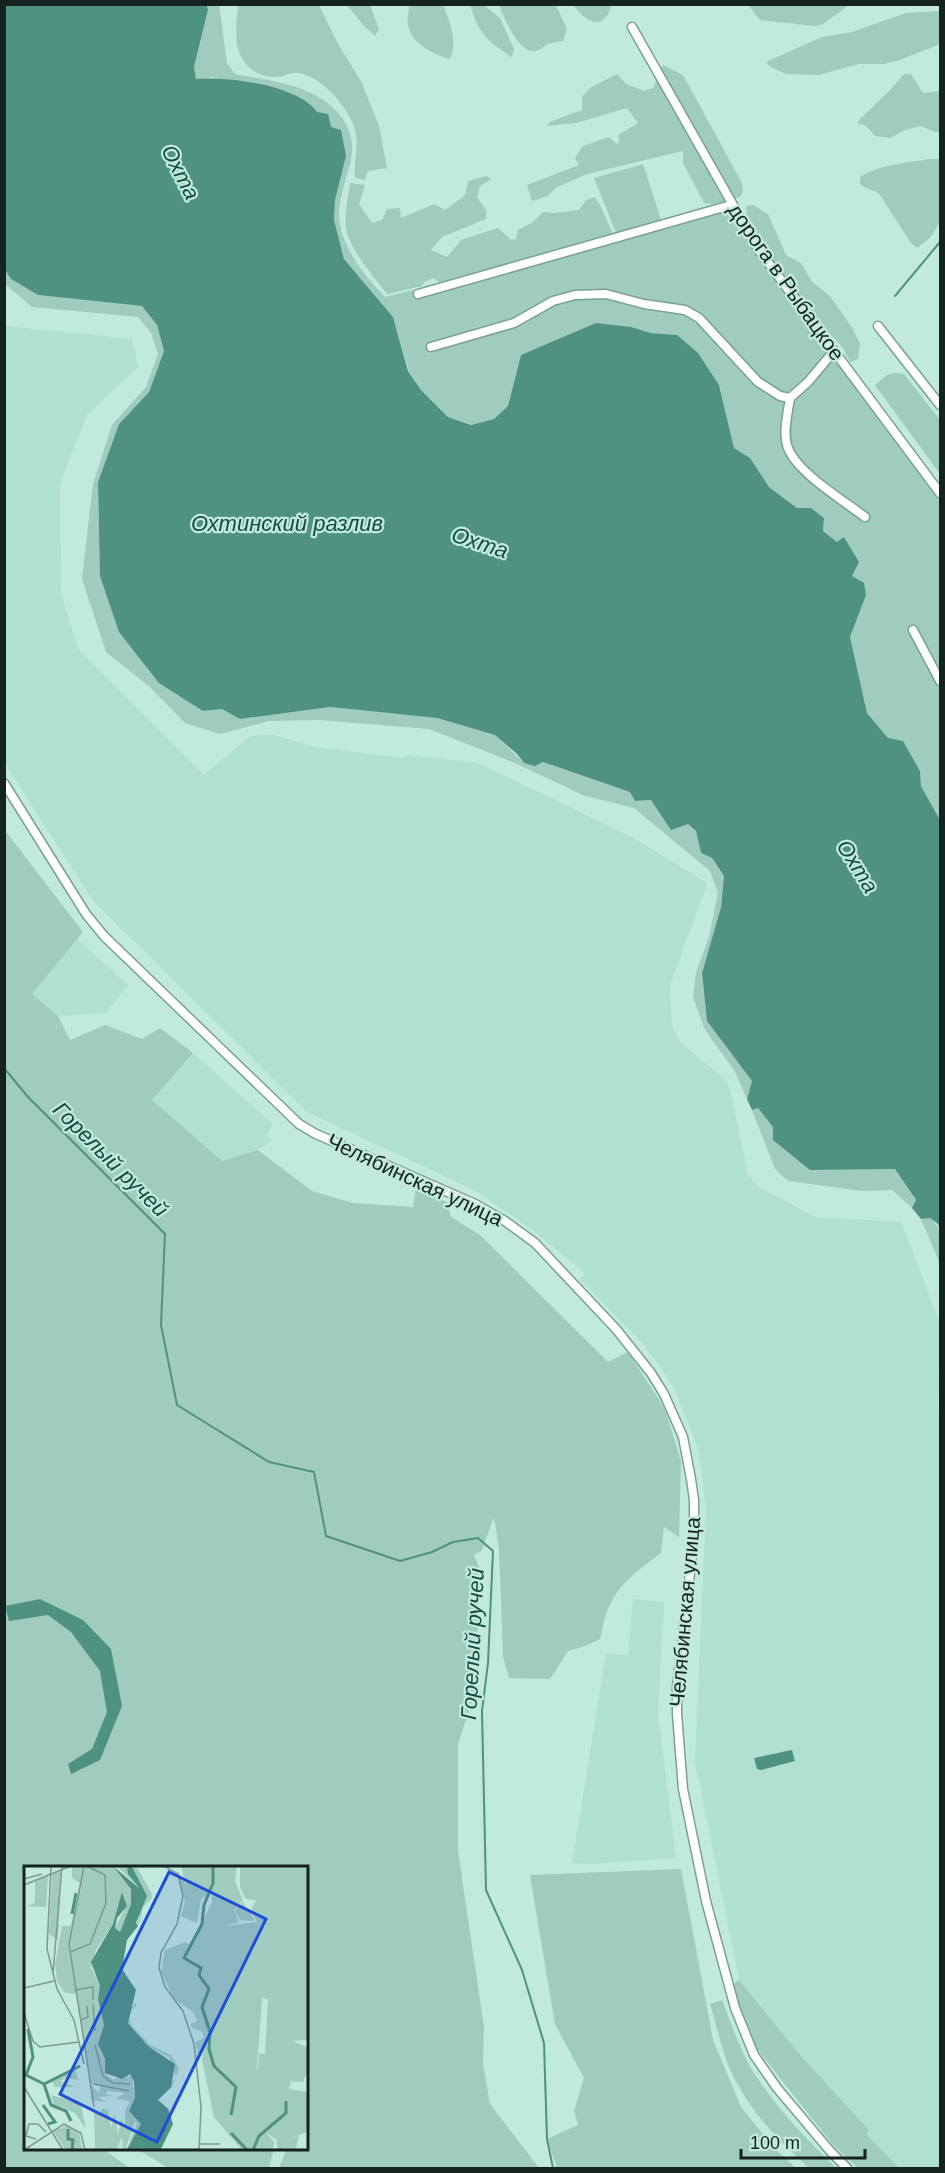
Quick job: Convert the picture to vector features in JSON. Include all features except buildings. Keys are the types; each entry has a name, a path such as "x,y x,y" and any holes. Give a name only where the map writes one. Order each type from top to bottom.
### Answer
{"street":[{"name":"дорога в Рыбацкое","path":"632,27 758,249 940,492"},
{"path":"418,294 731,205"},
{"path":"431,347 514,323 553,301 575,295 606,294 645,304 685,310 699,318 758,382 780,396 790,398"},
{"path":"878,326 940,405"},
{"path":"834,351 790,398 787,447 793,457 818,484 837,495 865,517"},
{"path":"913,630 940,681"},
{"name":"Челябинская улица","path":"4,783 86,914 104,936 299,1124 316,1134 455,1194 522,1232 548,1254 603,1313 631,1346 664,1394 682,1437 692,1479 694,1538 677,1687 677,1714 683,1789 706,1901 735,2008 754,2055 784,2096 847,2169"}],"shaded area":[{"path":"207,5 219,5 227,63 235,74 305,90 329,104 345,122 351,136 352,152 339,207 340,227 354,259 385,297 619,240 594,178 643,164 663,226 730,209 762,260 940,496 940,820 921,786 920,771 867,713 850,637 866,594 852,576 837,542 823,531 824,518 811,508 797,508 769,487 750,458 734,448 719,385 677,335 651,333 631,327 521,355 508,406 494,419 471,425 448,417 421,390 409,371 393,317 344,259 334,220 335,200 346,156 331,127 317,112 213,77 196,80 194,67 208,10"},
{"path":"238,5 319,5 338,44 361,81 379,126 387,168 368,171 365,180 355,178 357,144 353,124 338,100 315,79 298,73 279,77 265,76 247,65 238,49 236,23"},
{"path":"347,5 370,5 379,29 375,36 363,25"},
{"path":"409,5 443,5 453,38 450,59 430,51 413,37 408,24"},
{"path":"470,5 484,5 500,18 514,49 512,57 485,36"},
{"path":"499,5 556,5 567,29 563,41 530,51 513,34"},
{"path":"573,5 612,5 603,19 594,22 584,17"},
{"path":"748,5 849,5 823,24 815,26 760,20"},
{"path":"940,11 940,44 900,60 884,64 859,64 819,75 786,74 766,62 822,37 852,32 906,13"},
{"path":"663,65 683,75 742,183 743,192 740,197 714,204 704,203 683,163 683,151 587,174 555,188 548,196 532,201 527,185 579,165 575,158 583,146 609,137 617,144 620,142 618,135 638,123 627,108 576,123 547,126 550,122 582,110 582,97 590,88 617,74 626,84 644,91 653,88"},
{"path":"904,74 911,74 923,93 940,91 940,132 921,126 905,130 891,138 875,136 865,125 857,124 861,118"},
{"path":"940,159 940,222 930,238 917,248 911,243 880,195 860,184 860,177 884,167"},
{"path":"487,176 491,179 480,186 477,197 486,210 486,219 442,237 431,250 447,257 461,240 498,228 511,240 516,239 518,230 533,222 543,212 579,210 586,200 595,197 613,234 439,282 433,278 424,282 422,286 387,294 362,261 347,233 346,219 350,183 365,185 359,204 372,223 382,220 387,209 400,208 401,218 434,204 445,210 465,195 468,181"},
{"path":"753,205 768,214 786,255 801,263 812,282 830,296 853,329 860,344 858,359 850,362 843,348 816,322 760,247 747,222 746,206"},
{"path":"4,270 11,279 38,295 142,306 157,325 164,351 149,392 119,424 98,482 100,576 203,711 222,709 240,719 330,707 437,718 495,735 524,763 543,762 630,792 635,801 651,800 688,824 696,831 701,853 712,858 724,876 721,907 702,973 707,1021 752,1081 747,1099 734,1070 705,1030 693,997 696,973 709,937 718,893 710,871 634,808 585,796 515,763 429,729 319,720 269,721 220,734 185,723 150,687 106,652 82,579 93,484 112,425 146,387 158,354 151,333 138,317 32,307 5,284"},
{"path":"5,326 132,339 138,367 87,415 60,483 61,593 78,649 204,775 250,736 275,735 314,747 404,758 408,755 478,763 632,837 707,883 670,986 672,1027 680,1042 726,1080 731,1093 748,1174 757,1186 816,1217 901,1222 940,1323 938,1407 940,1418 940,2168 899,2168 867,2135 869,2130 801,2056 739,1980 695,1762 706,1508 698,1448 674,1388 660,1366 638,1339 580,1279 585,1273 531,1229 476,1191 307,1112 94,902 5,764"},
{"path":"904,374 940,420 940,474 875,385 887,375"},
{"path":"4,829 83,932 32,994 58,1016 70,1040 105,1025 142,1039 160,1028 193,1053 152,1100 222,1161 258,1150 312,1191 353,1203 413,1207 416,1189 447,1202 451,1217 480,1235 608,1362 628,1352 665,1409 681,1462 679,1537 664,1527 661,1553 631,1577 613,1598 600,1639 568,1651 550,1679 509,1678 503,1657 499,1548 494,1517 482,1550 474,1555 479,1567 476,1688 458,1744 458,1851 484,2027 483,2064 490,2104 539,2168 279,2168 287,2149 308,2149 308,1866 24,1866 24,2149 103,2149 129,2168 5,2168"},
{"path":"77,939 128,985 106,1013 58,1016 32,994"},
{"path":"193,1053 273,1124 266,1136 272,1140 258,1150 222,1162 152,1100"},
{"path":"758,1108 810,1170 895,1169 916,1201 912,1208 892,1190 862,1191 788,1181 775,1169 752,1110"},
{"path":"930,1218 940,1233 940,1264 921,1219"},
{"path":"633,1599 664,1602 658,1713 676,1858 592,1864 572,1863 606,1654 628,1655"},
{"path":"681,1869 713,2040 741,2107 775,2149 796,2168 557,2168 547,2139 578,2125 574,2111 584,2078 555,2024 530,1875"},
{"path":"739,1980 801,2056 869,2130 867,2135 899,2168 858,2168 833,2145 757,2049 741,2015 731,1986"},
{"path":"722,2000 740,2046 755,2075 787,2117 836,2168 809,2168 779,2139 752,2107 732,2074 718,2034 710,2004"},
{"path":"138,2149 274,2149 269,2168 168,2168"}],"water":[{"name":"Охтинский разлив","path":"4,5 207,5 208,10 194,67 196,79 225,79 261,84 294,95 308,103 317,112 328,114 331,127 341,130 346,156 335,200 334,220 344,259 393,317 408,371 421,390 448,417 471,425 494,419 508,406 521,355 596,323 631,327 651,333 677,335 698,353 719,385 734,448 750,458 769,487 797,508 811,508 824,518 823,531 837,542 844,537 859,562 852,576 864,583 866,595 850,637 867,713 888,738 903,741 920,771 921,786 940,820 940,1230 938,1224 930,1218 921,1219 912,1208 916,1200 895,1169 810,1170 773,1140 773,1127 758,1108 752,1110 747,1099 752,1081 707,1021 702,973 721,907 724,876 712,858 701,853 696,831 688,824 671,830 651,800 635,801 630,792 543,762 535,766 524,763 495,735 437,718 330,707 240,719 222,709 203,711 159,683 119,632 100,576 98,482 119,424 149,392 164,351 157,325 142,306 38,295 11,279 5,270"},
{"path":"40,1599 83,1620 111,1649 122,1706 100,1760 71,1774 68,1764 92,1749 107,1712 100,1671 71,1632 48,1615 9,1621 5,1606"},
{"path":"792,1750 795,1761 761,1770 757,1769 754,1758"}],"waterway":[{"path":"895,296 940,242"},
{"name":"Горелый ручей","path":"4,1068 28,1097 165,1234 161,1325 177,1405 269,1462 314,1472 326,1536 400,1561 432,1552 453,1542 478,1538 493,1551 488,1663 482,1711 486,1890 522,1970 544,2043 547,2139 553,2168"}],"water label":[{"name":"Охта","path":"181,172"},
{"name":"Охта","path":"480,542"},
{"name":"Охта","path":"858,866"}]}
